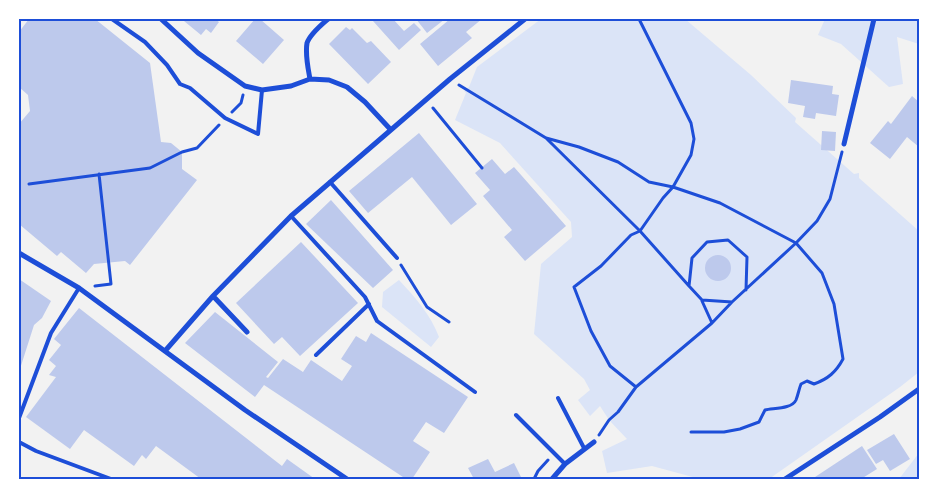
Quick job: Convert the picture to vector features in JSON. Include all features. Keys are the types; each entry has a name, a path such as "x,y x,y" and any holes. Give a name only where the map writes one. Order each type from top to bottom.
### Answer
{"street":[{"path":"310,79 307,58 308,42 318,28 328,19"},
{"path":"165,351 213,296 291,216 450,79 525,19"},
{"path":"844,144 874,19"},
{"path":"164,20 198,53 246,86 262,90 291,86 310,79 329,80 348,87 391,130"},
{"path":"19,253 79,288 245,410 347,479"},
{"path":"213,296 247,332"},
{"path":"785,479 919,389"},
{"path":"552,479 565,464 594,442"}],"lane":[{"path":"112,19 145,42 167,65 180,84 190,88 225,118 258,134 262,90"},
{"path":"330,182 397,258"},
{"path":"291,216 366,298 377,321 475,392"},
{"path":"19,418 51,333 79,288"},
{"path":"316,355 369,304"},
{"path":"558,398 584,448"},
{"path":"516,415 565,464"},
{"path":"19,442 36,451 111,479"}],"path":[{"path":"636,387 610,366 591,331 574,287 601,266 631,235 640,231 673,187 691,155 694,139 691,123 639,19"},
{"path":"450,79 546,138 640,231 702,300 712,323"},
{"path":"426,100 482,168"},
{"path":"546,138 579,147 618,162 649,182 673,187 720,203 796,243 822,273 834,304 843,359 837,370 814,384 808,380 801,384 795,402 788,407 776,407 765,410 759,422 740,429 724,432 691,432"},
{"path":"594,442 636,387 712,323 796,243 816,221 830,199 844,144"},
{"path":"29,184 150,168 182,152"},
{"path":"99,174 112,284"},
{"path":"689,286 692,258 708,242 728,240 747,257 746,290"},
{"path":"397,258 427,307 449,322"},
{"path":"702,300 732,302"},
{"path":"534,479 538,471 554,453"}],"shaded area":[{"path":"541,19 685,19 751,75 796,118 795,122 854,174 859,173 859,178 919,231 919,372 769,479 700,479 652,466 607,473 602,451 627,439 609,420 600,406 590,416 578,400 590,390 584,379 534,334 541,264 572,237 571,222 500,143 455,120 466,93 464,91 469,87 477,67"},
{"path":"825,19 919,19 919,44 897,37 903,84 889,87 841,44 818,35"},
{"path":"399,280 422,306 436,329 439,337 431,347 382,307 383,292"},
{"path":"919,453 919,479 899,479"}],"building":[{"path":"29,19 95,19 150,63 161,142 171,143 182,152 182,169 197,180 130,265 125,261 94,264 86,273 61,252 57,256 19,224 19,124 30,111 28,95 19,87 19,32"},
{"path":"186,19 215,19 219,22 211,33 206,29 201,35 184,21"},
{"path":"255,19 260,19 284,40 263,64 236,41"},
{"path":"376,19 393,19 404,31 414,23 421,30 399,50 373,21"},
{"path":"416,19 445,19 427,33"},
{"path":"450,19 482,19 466,32 472,38 438,66 420,44"},
{"path":"346,27 350,30 352,28 367,43 371,41 391,62 368,84 329,44"},
{"path":"791,80 833,86 832,94 839,95 836,116 816,113 815,119 803,117 805,106 788,103"},
{"path":"912,96 919,102 919,147 907,137 890,159 870,143 888,121 891,124"},
{"path":"822,131 836,132 835,151 821,150"},
{"path":"419,133 477,204 451,225 412,177 368,213 349,191"},
{"path":"492,159 505,174 514,167 566,226 525,261 504,237 512,230 483,196 490,190 475,173"},
{"path":"331,200 393,270 373,288 306,224"},
{"path":"301,242 358,303 300,356 282,337 274,344 236,303"},
{"path":"718,255 727,259 731,268 727,277 718,281 709,277 705,268 709,259"},
{"path":"19,279 51,301 42,318 34,325 19,372"},
{"path":"79,308 282,466 287,459 315,479 201,479 156,446 146,459 142,455 134,466 84,430 70,449 26,417 56,377 49,375 56,366 49,360 61,345 54,339"},
{"path":"215,312 278,362 266,377 268,378 283,359 303,372 311,360 342,381 352,366 341,359 356,336 366,342 371,333 468,397 444,433 426,422 413,441 430,452 412,479 406,479 264,385 255,397 185,343"},
{"path":"894,434 910,459 890,471 883,460 876,464 867,450"},
{"path":"862,446 877,469 861,479 812,479"},
{"path":"488,459 495,472 514,463 522,479 474,479 468,468"}]}
